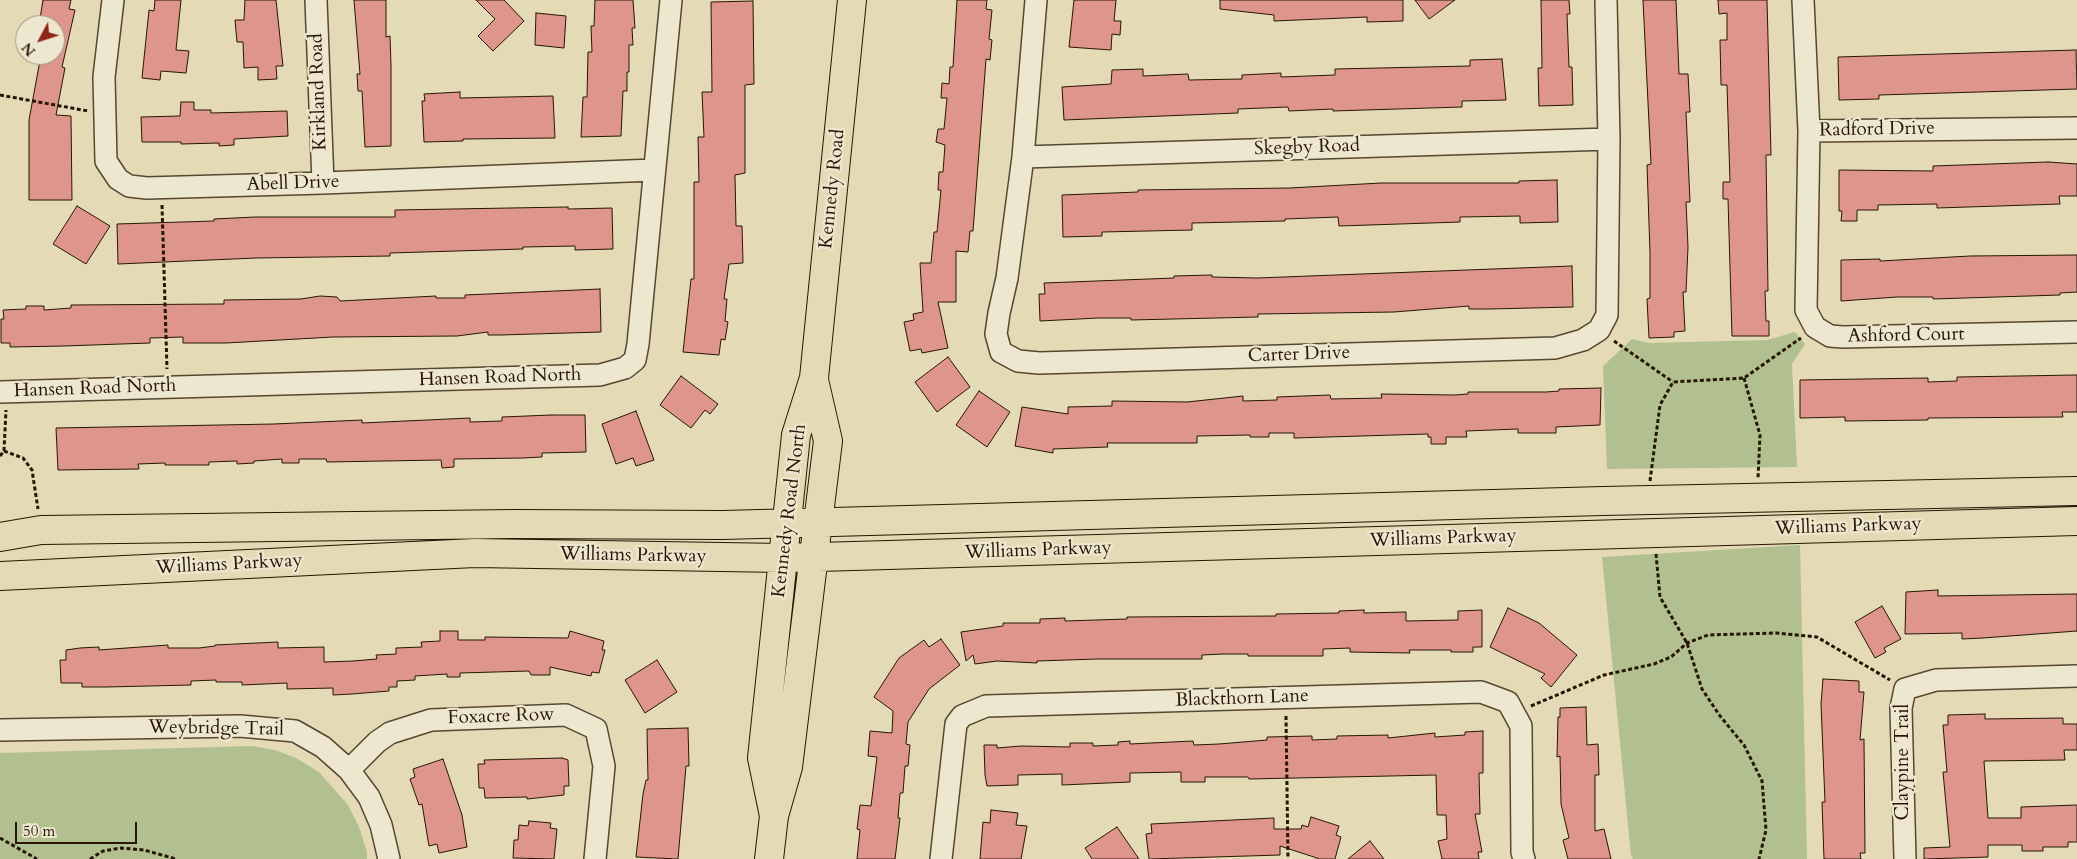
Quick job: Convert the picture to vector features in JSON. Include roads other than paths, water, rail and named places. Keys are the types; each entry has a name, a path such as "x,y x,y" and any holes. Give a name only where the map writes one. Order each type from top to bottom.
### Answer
{"main road":[{"name":"Kennedy Road","path":"814,378 852,0"},
{"name":"Kennedy Road North","path":"769,859 774,816 788,767 828,441 814,378"},
{"name":"Kennedy Road North","path":"774,816 762,758 796,436 814,378"},
{"name":"Williams Parkway","path":"0,537 41,530 513,524 724,525 2077,491"},
{"name":"Williams Parkway","path":"0,576 475,553 783,558 2077,521"}],"street":[{"name":"Abell Drive","path":"113,0 104,77 106,161 118,180 129,186 162,187 323,183 654,170"},
{"name":"Kirkland Road","path":"316,0 323,183"},
{"name":"Hansen Road North","path":"3,392 600,375 625,368 634,360 638,344 671,0"},
{"path":"1023,157 1036,0"},
{"path":"1606,0 1609,139"},
{"name":"Radford Drive","path":"1803,0 1809,131 2077,128"},
{"name":"Ashford Court","path":"1809,131 1806,310 1815,327 1830,336 1844,337 2077,332"},
{"name":"Skegby Road","path":"1023,157 1609,139"},
{"name":"Carter Drive","path":"1023,157 1007,278 996,334 1002,352 1018,361 1039,363 1554,348 1583,340 1599,330 1607,315 1609,139"},
{"name":"Claypine Trail","path":"1905,859 1901,708 1905,689 1936,680 2077,676"},
{"name":"Blackthorn Lane","path":"941,859 953,736 956,724 962,716 973,710 986,706 1481,692 1508,702 1521,726 1522,852 1524,859"},
{"name":"Foxacre Row","path":"349,770 376,742 390,733 431,720 566,716 596,729 604,766 595,859"},
{"name":"Weybridge Trail","path":"0,730 268,727 295,731 323,747 349,770 369,797 382,825 389,859"}]}
